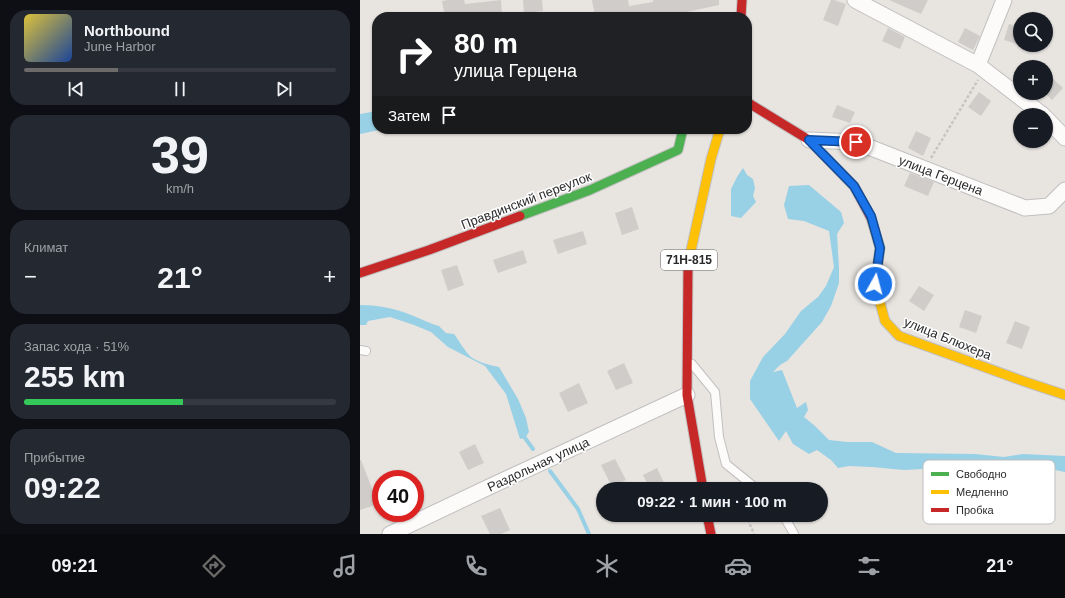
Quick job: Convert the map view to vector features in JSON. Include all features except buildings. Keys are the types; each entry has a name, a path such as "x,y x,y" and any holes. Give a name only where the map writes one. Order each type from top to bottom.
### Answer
{"street":[{"path":"741,12 742,0"},
{"path":"855,0 981,67 1034,108"},
{"path":"981,67 1004,0"},
{"name":"улица Блюхера","path":"752,105 809,140 854,186 871,216 880,248 875,284 885,321 899,336 1023,382 1065,395"},
{"path":"1053,125 1065,138"},
{"name":"Правдинский переулок","path":"360,273 429,250 590,190 678,150 682,134"},
{"name":"71Н-815","path":"702,482 687,395 688,266 711,159 718,134"},
{"name":"улица Герцена","path":"809,140 856,142 1025,208 1050,206 1065,190"},
{"name":"Раздольная улица","path":"390,534 687,395"},
{"path":"708,522 710,534"}],"lane":[{"path":"688,358 715,392 718,437 726,464 748,482"},
{"path":"787,522 794,534"}],"path":[{"path":"924,169 981,67"},
{"path":"749,522 754,534"}],"water":[{"path":"372,112 372,132 360,134 360,114"},
{"path":"743,168 747,175 753,179 755,188 753,196 756,202 741,218 731,216 731,189"},
{"path":"809,185 841,212 844,223 837,234 839,283 831,306 822,322 787,361 773,372 782,370 797,408 806,402 808,410 804,417 829,440 872,442 896,453 975,454 1004,457 1023,454 1065,456 1065,472 1055,470 1055,460 923,460 923,469 904,470 849,466 838,468 831,460 817,450 809,454 793,444 786,431 779,441 750,399 750,381 763,357 785,334 801,311 818,297 826,286 834,267 829,231 804,221 788,219 784,205 789,186"},
{"path":"360,305 396,310 439,326 446,333 454,334 471,357 488,365 499,367 518,399 526,418 529,432 525,438 520,439 506,394 485,366 448,347 431,332 390,317 368,321 366,325 360,325"}],"waterway":[{"path":"525,438 533,449"},
{"path":"550,471 578,509 589,534"}],"traffic: fast":[{"path":"520,216 590,190 678,150 682,134"}],"traffic: slow":[{"path":"688,264 711,159 718,134"},
{"path":"871,218 880,248 875,284 885,321 899,336 1065,395"}],"traffic: jam":[{"path":"741,12 742,0"},
{"path":"752,105 809,140 854,186 871,218"},
{"path":"360,273 429,250 520,216"},
{"path":"688,264 687,395 702,482"},
{"path":"708,522 711,534"}],"route":[{"path":"856,142 809,140 854,186 871,216 880,248 875,284"}]}
